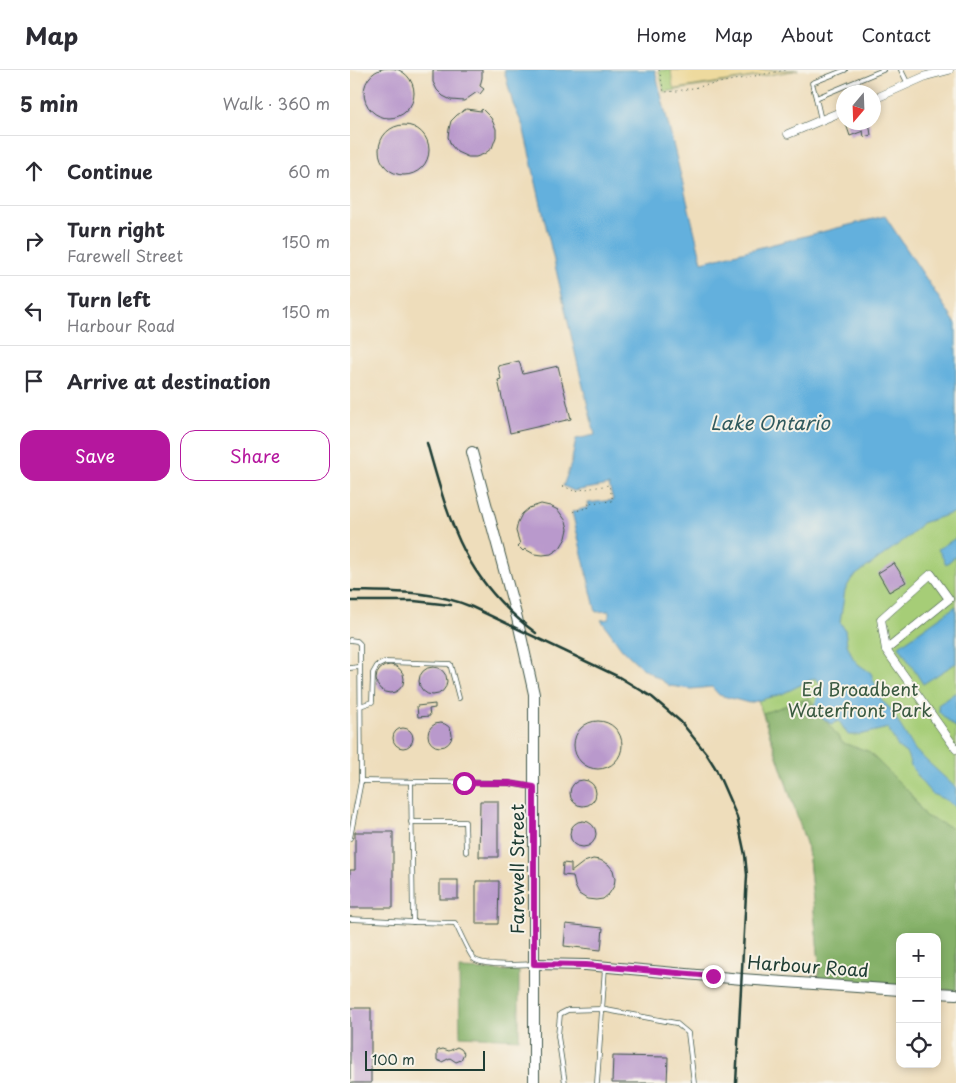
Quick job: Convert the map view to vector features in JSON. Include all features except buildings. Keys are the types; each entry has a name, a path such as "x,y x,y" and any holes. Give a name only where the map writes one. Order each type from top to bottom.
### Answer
{"street":[{"path":"881,96 926,76 949,70"},
{"path":"788,134 836,114"},
{"name":"Farewell Street","path":"472,452 517,618 534,694 534,1083"},
{"path":"886,650 948,599 931,574 881,619 886,650 956,749"},
{"name":"Harbour Road","path":"534,964 605,967 896,990"},
{"path":"941,993 956,994"}],"lane":[{"path":"821,121 812,83 845,70"},
{"path":"816,98 884,70"},
{"path":"901,70 908,84"},
{"path":"350,640 360,644 361,781 350,838"},
{"path":"360,706 372,702 373,673 377,666 385,662 450,664 460,698"},
{"path":"350,668 359,668"},
{"path":"361,781 509,783 534,787"},
{"path":"411,783 413,922"},
{"path":"411,822 465,822 466,852"},
{"path":"350,919 455,923 473,958 480,962 507,965 534,964"},
{"path":"597,1083 605,967"},
{"path":"565,1083 558,1036 560,1014 568,1010 601,1009 676,1023 688,1033 694,1083"}],"path":[{"path":"659,70 664,92 786,70"},
{"path":"563,486 574,491 609,484 613,501 588,503 590,507 572,512"}],"green space":[{"path":"659,70 798,70 664,92"},
{"name":"Ed Broadbent Waterfront Park","path":"956,492 956,991 941,948 941,933 896,933 896,939 819,981 819,962 808,849 752,682 832,571"},
{"path":"809,698 843,743 868,751 910,793 925,816 950,827 956,833 956,991 941,989 941,933 896,933 896,987 819,981 819,962 808,849 763,713"},
{"path":"459,969 519,971 519,1039 460,1036"}],"sand":[{"path":"671,70 798,70 676,89 673,87"}],"water":[{"name":"Lake Ontario","path":"504,70 655,70 702,262 885,216 956,324 956,512 922,523 911,535 852,578 845,590 840,622 845,630 847,644 853,658 871,673 874,682 881,692 881,700 893,711 915,750 956,788 956,808 946,800 932,794 924,785 911,766 907,754 898,747 888,728 859,735 848,735 839,721 831,724 820,716 814,706 823,686 815,678 782,694 749,703 719,695 712,687 691,689 670,686 641,667 622,649 601,620 609,619 609,611 596,612 572,512 589,507 588,503 613,500 609,485 574,491 563,486 571,464 576,439 595,435 523,126 513,104"},
{"path":"956,538 956,556 946,564 938,549"},
{"path":"956,606 956,663 923,684 899,646"},
{"path":"956,692 956,728 939,712 938,705"}],"railway":[{"path":"427,443 453,525 476,571 492,592 512,613 536,633"},
{"path":"350,591 412,593 442,597 472,607 619,677 652,697 681,722 706,753 716,769 737,817 747,875 736,1083"},
{"path":"350,601 414,601 451,605"}],"route":[{"path":"464,783 509,783 534,787 534,964 586,965 713,976"}]}
